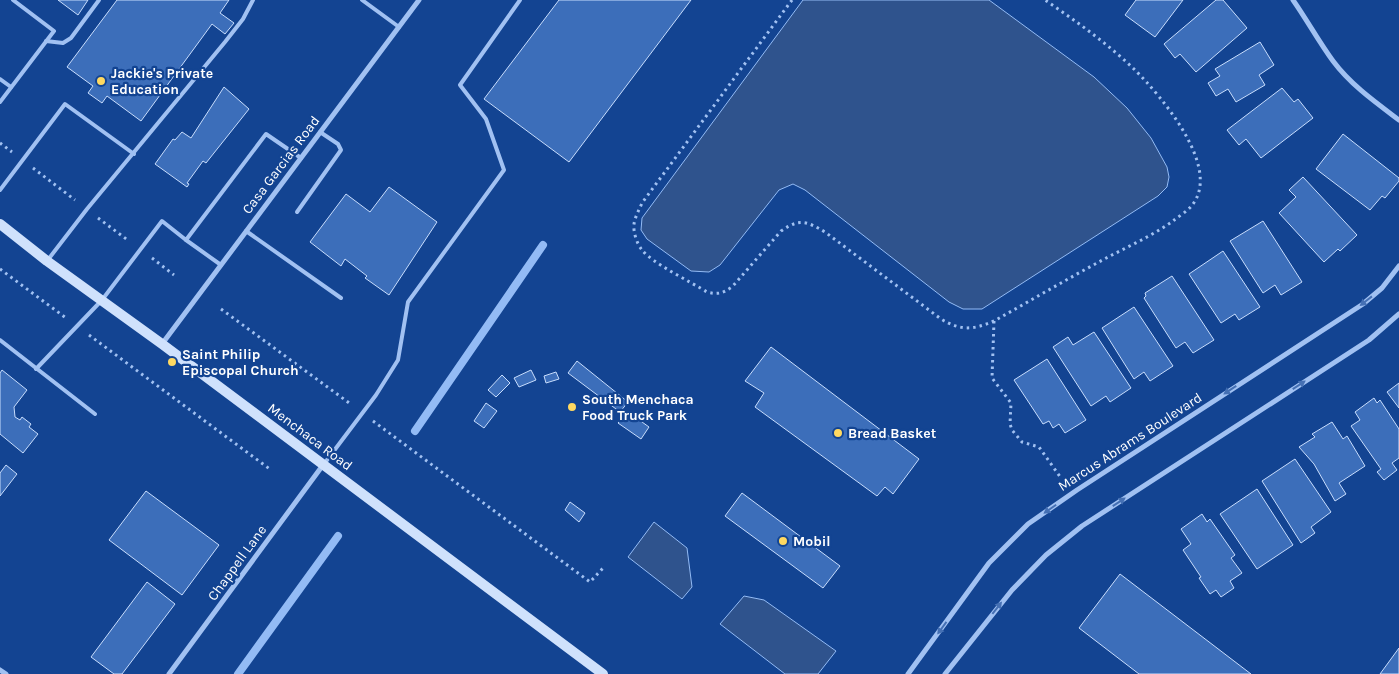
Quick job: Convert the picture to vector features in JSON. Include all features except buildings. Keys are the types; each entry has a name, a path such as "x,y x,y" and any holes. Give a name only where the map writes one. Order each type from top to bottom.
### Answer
{"main road":[{"name":"Menchaca Road","path":"1,226 324,464 603,674"}],"street":[{"name":"Casa Garcias Road","path":"162,344 419,0"},
{"path":"1293,0 1333,61 1368,97 1399,120"},
{"name":"Marcus Abrams Boulevard","path":"908,674 989,563 1028,524 1085,484 1363,304 1382,288 1399,266"},
{"path":"945,674 1012,590 1046,555 1082,526 1369,340 1399,314"},
{"name":"Chappell Lane","path":"169,674 324,464"},
{"path":"0,670 6,674"}],"lane":[{"path":"0,102 54,31 12,0"},
{"path":"46,41 63,43 71,38 99,0"},
{"path":"46,261 225,42 253,0"},
{"path":"362,0 399,27"},
{"path":"324,464 398,360 408,302 504,170 486,119 460,85 520,0"},
{"path":"0,79 11,87"},
{"path":"0,190 65,104 134,154"},
{"path":"297,212 341,150 338,144 320,132"},
{"path":"186,240 266,134 301,158"},
{"path":"36,369 102,300 162,221 221,265"},
{"path":"246,230 341,298"},
{"path":"0,340 95,414"}],"path":[{"path":"792,0 642,203 634,226 636,238 642,249 651,258 707,292 714,294 722,293 732,287 781,231 791,224 800,221 810,223 825,232 941,319 953,326 965,328 980,327 994,321 1098,262 1155,234 1192,206 1198,196 1200,183 1199,167 1194,151 1186,135 1147,83 1076,22 1045,0"},
{"path":"0,269 271,470"},
{"path":"221,309 590,582 604,567"},
{"path":"994,321 992,378 1011,402 1010,424 1012,430 1022,442 1039,447 1061,478"}],"water":[{"path":"803,0 989,0 1094,77 1127,108 1151,138 1167,167 1169,177 1167,187 1158,196 982,309 963,309 949,302 805,190 793,184 779,190 720,265 709,272 691,271 647,239 641,230 642,218"},
{"path":"654,522 687,548 692,587 682,599 628,557"},
{"path":"744,596 764,600 836,651 818,674 785,674 720,624"}],"waterway":[{"path":"415,431 543,245"},
{"path":"238,674 338,536"}],"place":[{"name":"Jackie's Private Education","path":"101,81"},
{"name":"Saint Philip Episcopal Church","path":"172,362"},
{"name":"South Menchaca Food Truck Park","path":"572,407"},
{"name":"Bread Basket","path":"838,433"},
{"name":"Mobil","path":"783,541"}]}
